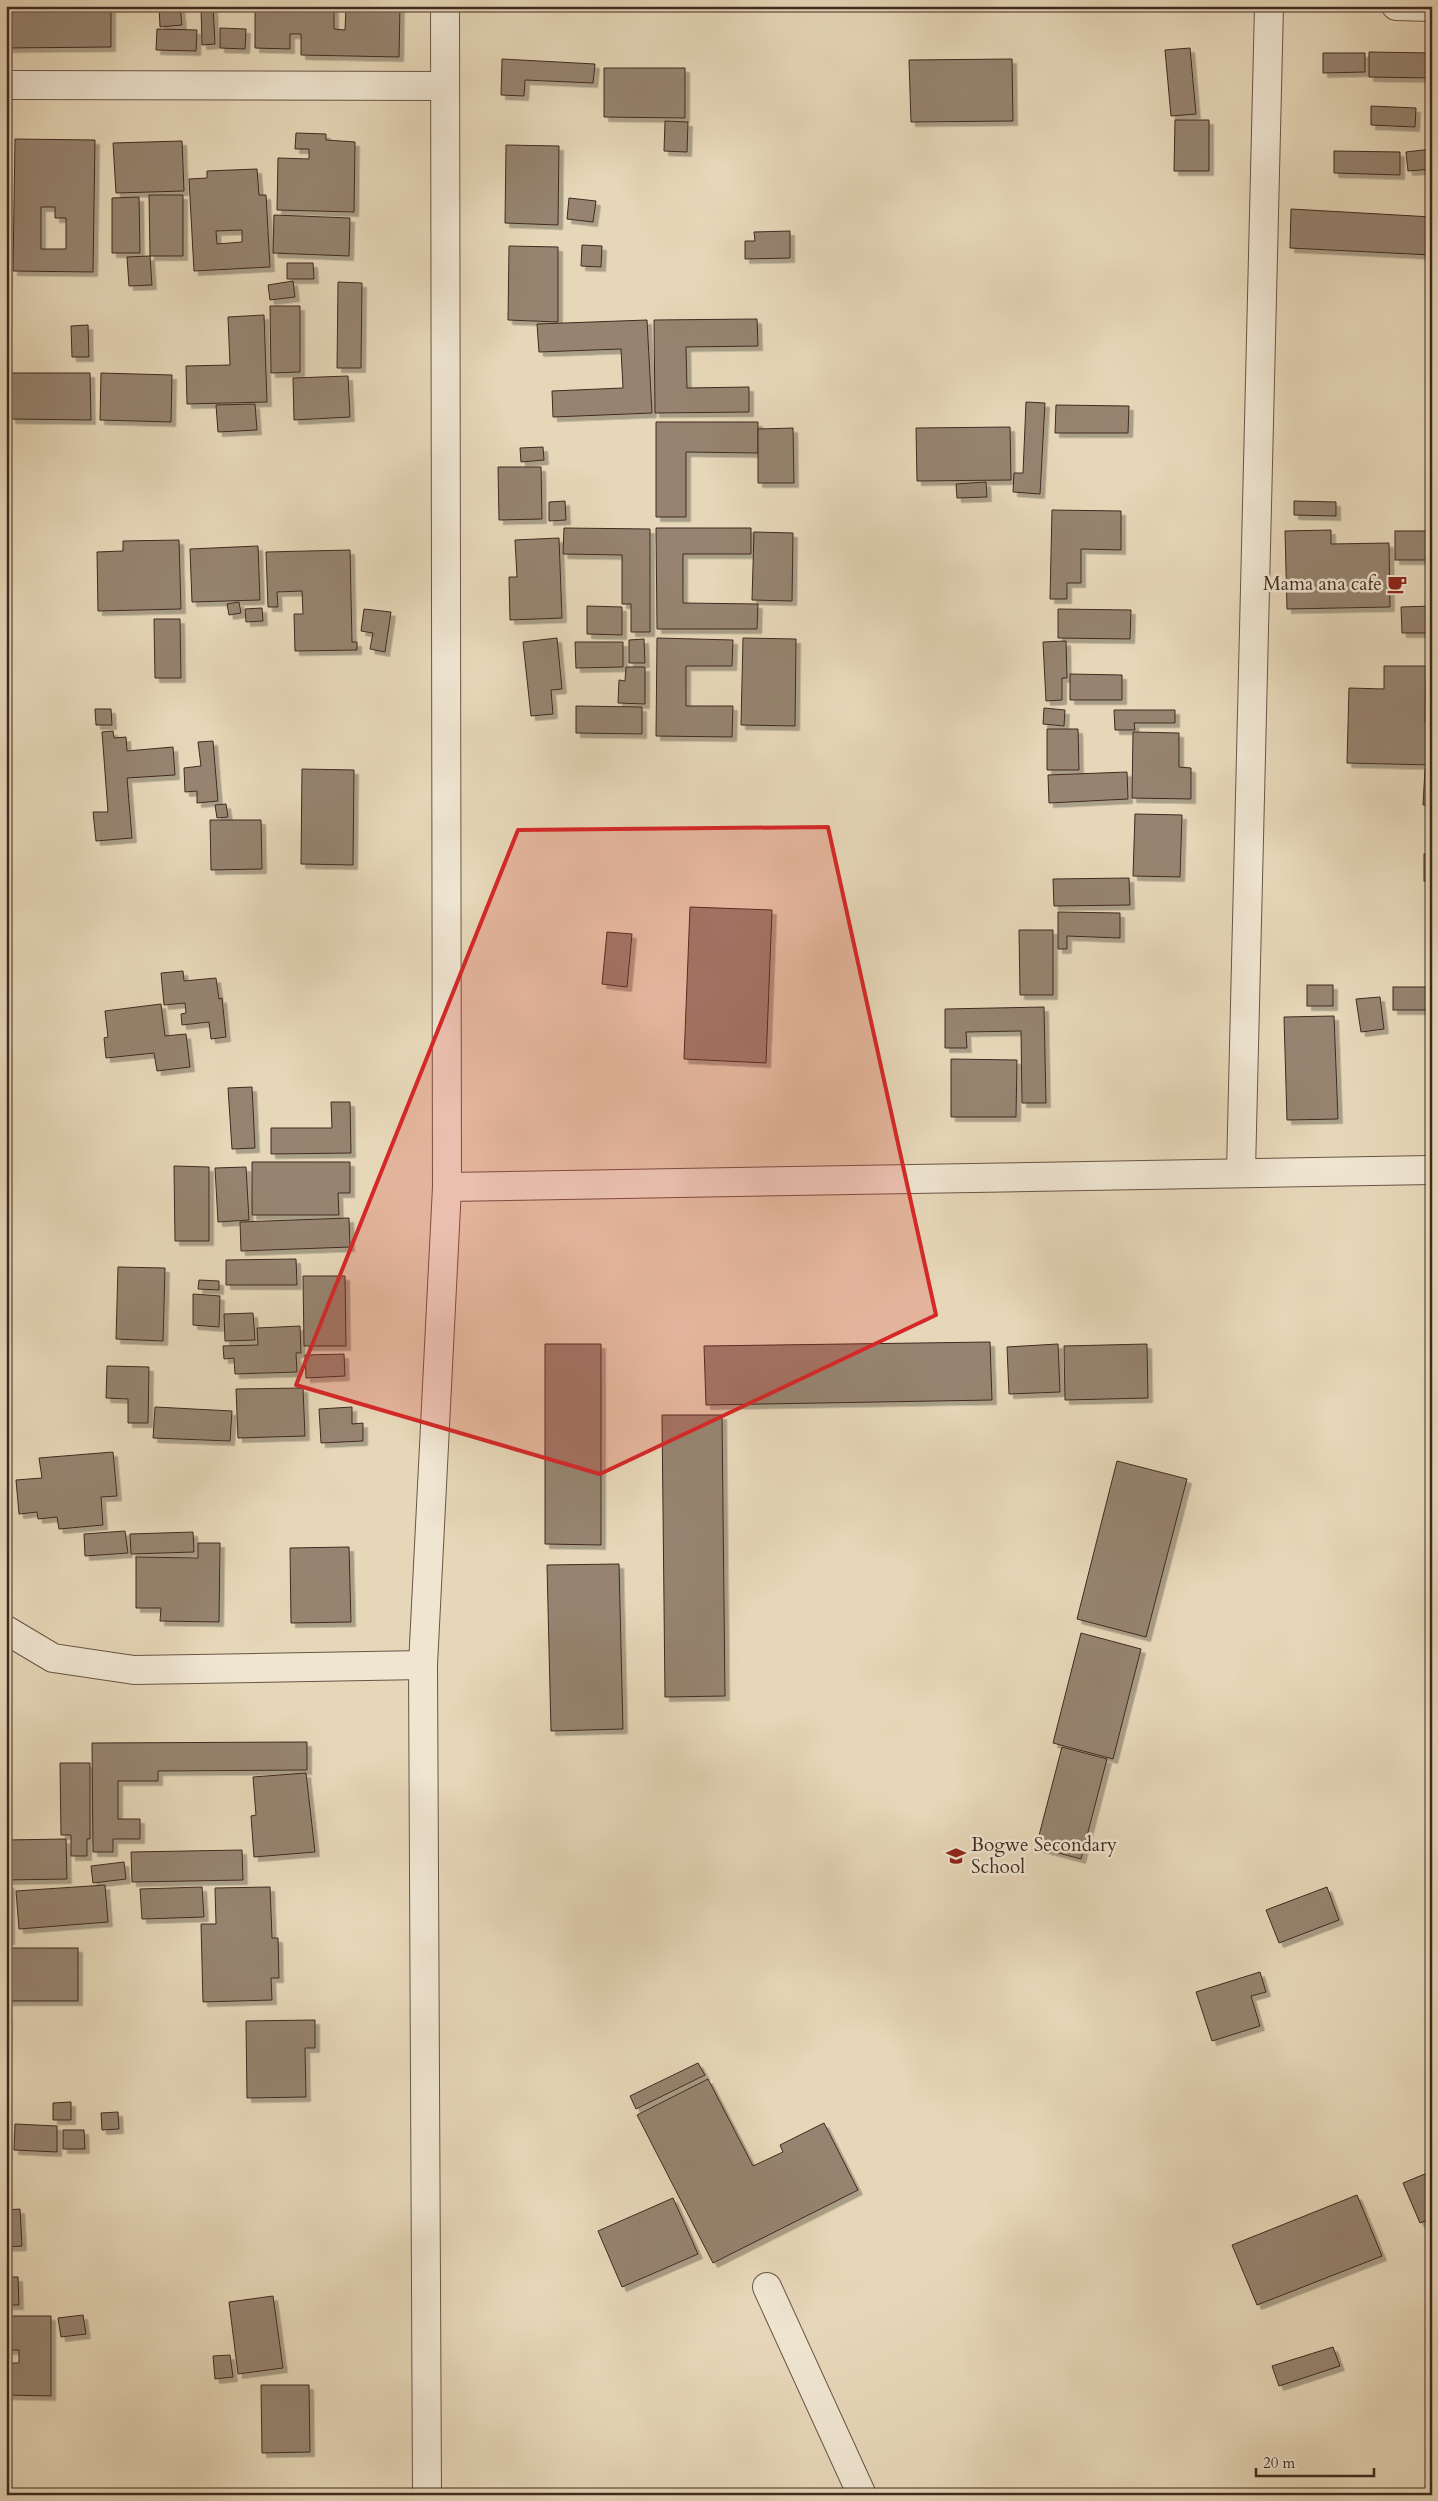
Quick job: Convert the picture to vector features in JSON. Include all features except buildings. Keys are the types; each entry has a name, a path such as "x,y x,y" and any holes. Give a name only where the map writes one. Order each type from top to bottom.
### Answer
{"street":[{"path":"427,2495 424,1665 447,1187 445,6"},
{"path":"1241,1171 1269,6"},
{"path":"1396,6 1432,7"},
{"path":"6,85 445,86"},
{"path":"447,1187 1241,1171 1432,1170"},
{"path":"6,1630 53,1658 134,1670 424,1665"},
{"path":"767,2287 862,2495"}],"highlighted area":[{"path":"828,827 936,1315 600,1474 296,1385 518,830"}],"place":[{"name":"Mama ana cafe","path":"1397,584"},
{"name":"Bogwe Secondary School","path":"956,1856"}]}
